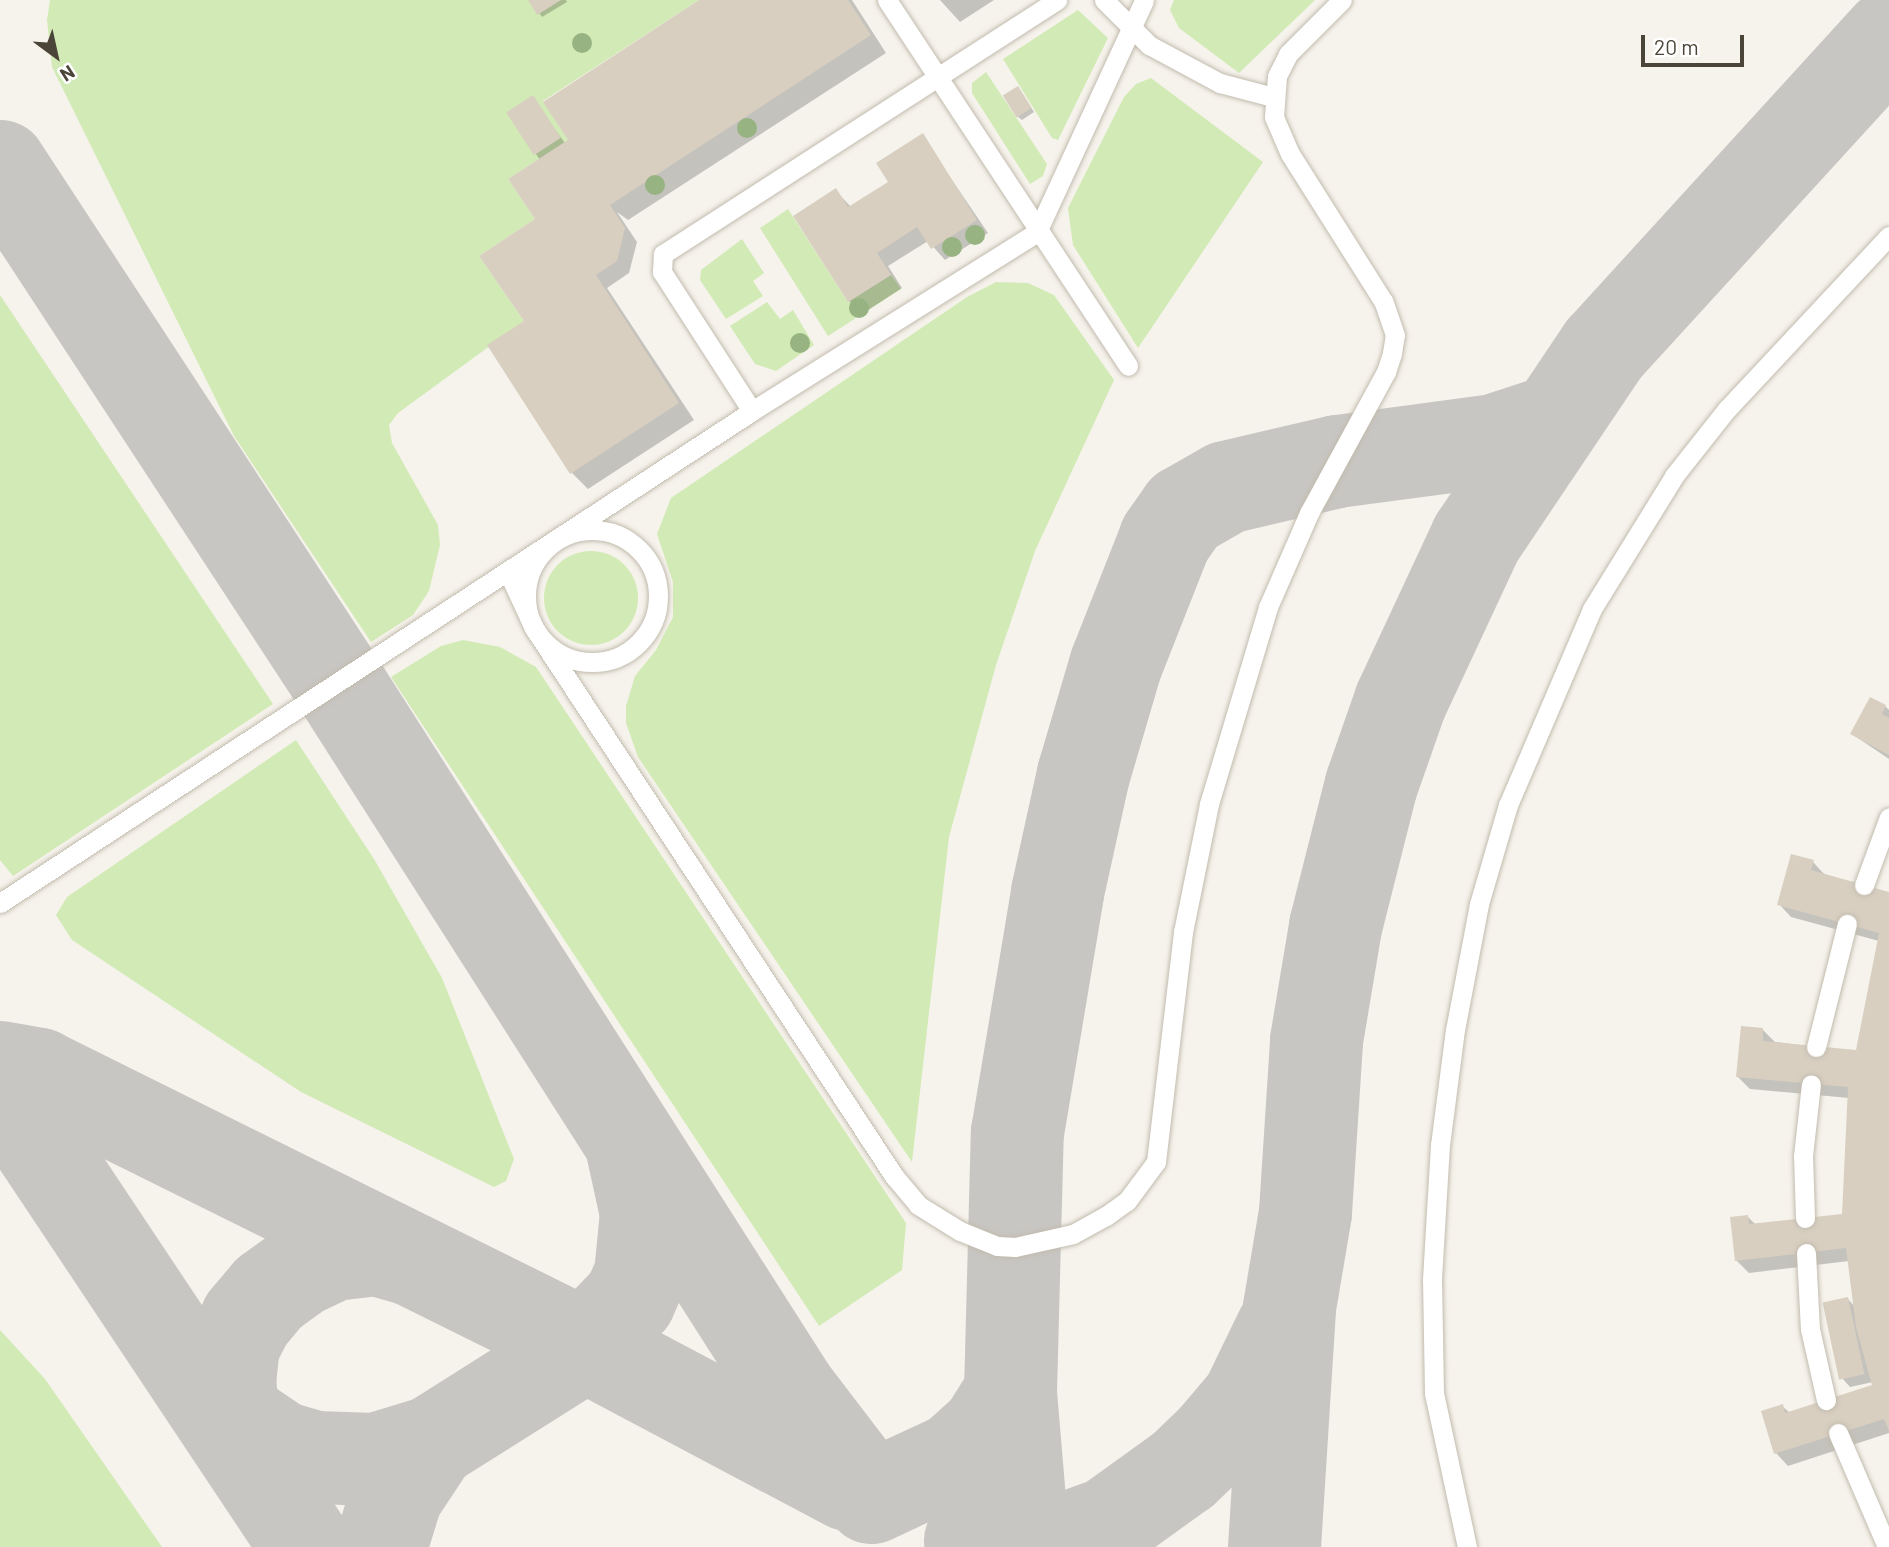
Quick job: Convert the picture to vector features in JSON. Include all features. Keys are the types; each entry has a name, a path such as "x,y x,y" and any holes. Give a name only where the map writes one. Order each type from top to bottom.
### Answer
{"lane":[{"path":"887,0 1037,232 1128,366"},
{"path":"752,411 662,272 663,254 1057,0"},
{"path":"1104,0 1128,28 1206,77 1273,97"},
{"path":"0,903 752,411 1037,232 1128,28 1144,0"},
{"path":"508,572 534,628 894,1176 918,1205 960,1231 997,1246 1015,1247 1073,1234 1127,1201 1156,1162 1159,1151 1183,932 1209,804 1268,607 1309,513 1392,353 1395,335 1383,301 1278,133 1273,97 1288,54 1342,0"},
{"path":"1468,1547 1434,1393 1432,1279 1440,1145 1455,1030 1479,904 1508,806 1592,609 1674,476 1727,409 1889,236"},
{"path":"591,529 608,531 638,548 657,578 655,616 634,648 598,662 561,654 534,628 526,589 537,560 558,539 591,529"},
{"path":"1864,885 1889,817"},
{"path":"1816,1047 1847,924"},
{"path":"1805,1218 1803,1156 1811,1084"},
{"path":"1806,1253 1810,1329 1826,1400"},
{"path":"1838,1433 1887,1547"}],"green space":[{"path":"50,0 699,0 543,101 568,140 508,179 535,219 479,256 524,321 398,413 389,425 392,443 438,525 440,545 429,591 413,615 371,642 234,436 52,67 47,20"},
{"path":"1174,0 1315,0 1239,73 1179,28 1170,10"},
{"path":"1078,10 1108,38 1058,140 1052,138 1003,59"},
{"path":"986,72 1047,164 1043,176 1030,184 972,93 972,83"},
{"path":"1151,78 1263,162 1138,348 1073,245 1068,208 1124,97 1136,84"},
{"path":"788,209 848,302 891,275 901,289 828,336 760,228"},
{"path":"742,239 764,273 753,281 763,296 726,319 700,280 701,270"},
{"path":"996,282 1028,283 1054,295 1114,380 1035,551 996,665 949,837 912,1162 638,757 626,723 626,706 635,676 656,650 673,617 673,582 657,534 671,498 967,297"},
{"path":"0,295 273,704 13,876 0,860"},
{"path":"767,302 780,319 793,310 814,345 776,371 755,364 730,326"},
{"path":"591,551 609,555 624,565 634,580 638,598 634,616 624,631 609,641 591,645 573,641 558,631 548,616 544,598 548,580 558,565 573,555"},
{"path":"463,640 500,647 536,667 906,1223 902,1270 819,1326 391,677 441,646"},
{"path":"296,740 374,859 442,978 514,1159 506,1181 494,1187 301,1092 72,940 56,915 67,897"},
{"path":"0,1330 45,1379 162,1547 0,1547"}],"building":[{"path":"528,0 561,0 537,15"},
{"path":"699,0 848,0 871,35 610,205 625,228 617,261 596,275 679,403 570,474 487,345 524,321 479,256 535,219 508,179 568,140 543,102"},
{"path":"1018,86 1032,108 1017,118 1003,96"},
{"path":"533,95 561,138 534,155 506,112"},
{"path":"923,133 977,220 931,249 917,227 877,253 891,275 848,302 793,216 836,188 848,207 888,182 876,163"},
{"path":"1870,697 1886,705 1882,714 1889,718 1889,755 1850,734"},
{"path":"1791,854 1814,860 1811,870 1889,892 1889,1431 1884,1419 1774,1454 1761,1411 1783,1404 1785,1413 1872,1385 1856,1327 1846,1248 1735,1261 1730,1217 1748,1215 1749,1224 1842,1214 1848,1087 1736,1077 1741,1026 1763,1028 1763,1041 1856,1050 1879,933 1777,905"},
{"path":"1848,1297 1864,1374 1839,1380 1823,1302"}],"taxiway":[{"path":"1274,1547 1289,1307 1305,1212 1316,1040 1335,926 1371,784 1400,701 1476,538 1603,349 1889,36"},
{"path":"0,166 337,681 790,1391 871,1497 955,1458 986,1430 1010,1392"},
{"path":"1023,1547 1010,1392 1017,1132 1057,892 1083,774 1115,665 1165,538 1184,511 1226,487 1337,461 1494,440 1552,421"},
{"path":"0,1067 38,1074 585,1345 847,1484"},
{"path":"0,1086 307,1547"},
{"path":"211,1400 280,1447 315,1457 375,1459 431,1442 585,1345 629,1299 640,1274 646,1213 632,1149"},
{"path":"247,1453 233,1418 229,1382 233,1345 246,1319 269,1292 299,1270 333,1254 376,1249 411,1259"},
{"path":"970,1540 1058,1541 1108,1523 1183,1469 1214,1439 1247,1400 1281,1330"},
{"path":"380,1547 396,1495 431,1442"}]}
